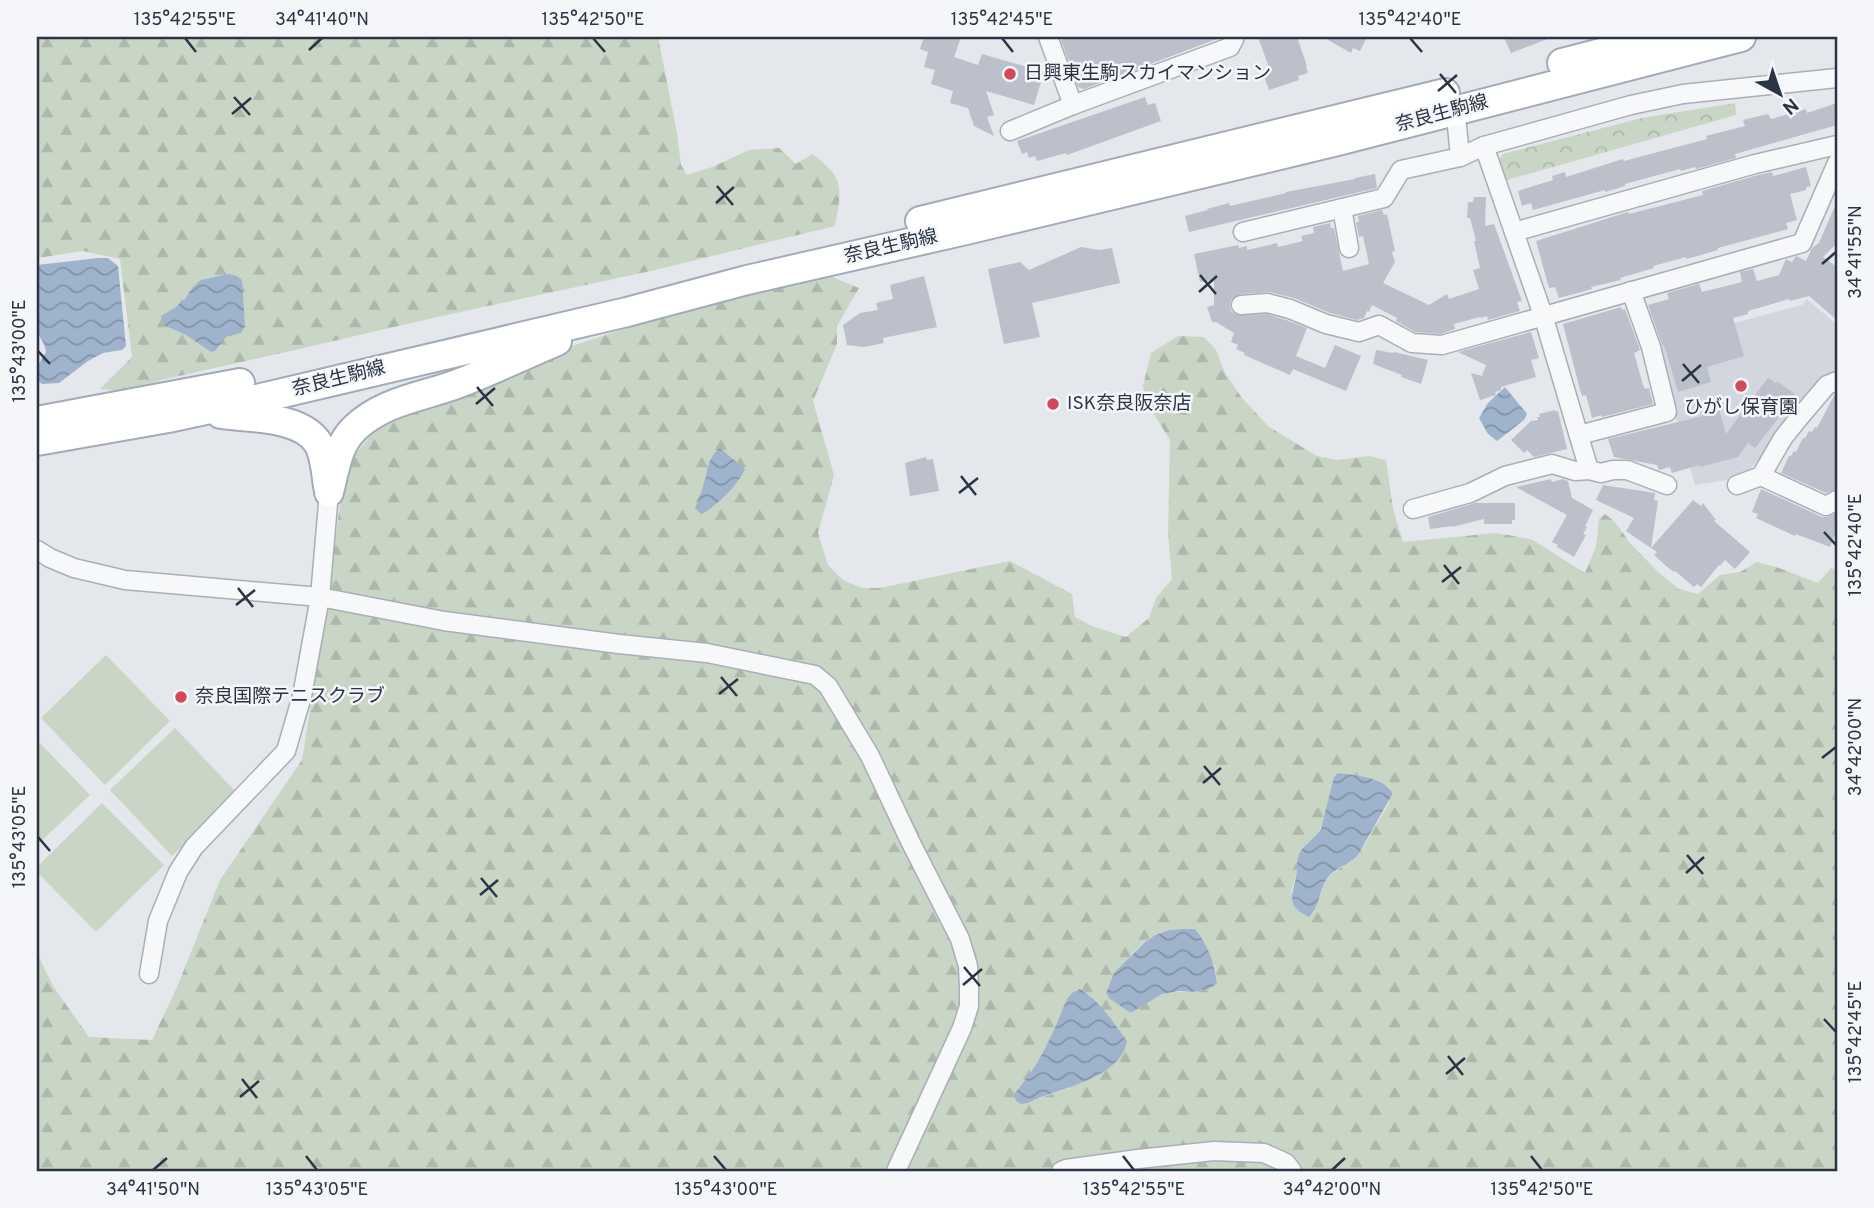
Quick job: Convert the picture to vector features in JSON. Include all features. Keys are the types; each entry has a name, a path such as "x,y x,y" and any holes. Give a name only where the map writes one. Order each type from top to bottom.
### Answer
{"main road":[{"name":"奈良生駒線","path":"37,421 227,386 363,353 496,329 681,280 1664,37"},
{"name":"奈良生駒線","path":"37,441 198,412 627,312 747,280 1338,141 1741,37"},
{"path":"329,492 339,451 353,429 384,407 456,384 627,312"},
{"path":"198,412 290,423 306,431 318,443 323,456 329,492"}],"street":[{"path":"1048,37 1073,105"},
{"path":"1010,131 1230,47 1235,37"},
{"path":"1243,232 1384,198 1401,170 1460,157 1483,146 1631,105 1682,94 1837,78"},
{"path":"1457,126 1460,157"},
{"path":"1514,232 1755,164 1837,145"},
{"path":"1483,146 1543,315 1588,470"},
{"path":"1241,305 1267,303 1326,324 1359,332 1379,325 1412,343 1442,345 1802,243 1837,163"},
{"path":"1342,208 1349,248"},
{"path":"1579,435 1667,412 1651,347 1631,291"},
{"path":"1737,485 1760,476 1783,438 1799,418 1827,385 1837,381"},
{"path":"1413,509 1470,493 1505,476 1552,464 1575,471 1601,473 1627,470 1667,485"},
{"path":"1760,476 1826,506 1837,500"},
{"path":"149,974 158,921 178,872 194,847 286,751 302,696 320,597 329,492"},
{"path":"37,550 74,568 125,580 320,597 444,621 619,645 707,653 815,675 828,686 870,756 960,939 968,966 969,1006 962,1028 896,1171"},
{"path":"1061,1171 1138,1159 1214,1152 1264,1153 1286,1163 1292,1171"}],"shaded area":[{"name":"ひがし保育園","path":"1807,299 1837,325 1837,371 1823,378 1808,394 1750,469 1733,479 1695,485 1655,344 1802,305"}],"green space":[{"path":"37,37 658,37 681,165 687,175 749,150 779,148 796,164 812,154 836,177 840,193 835,226 655,270 161,380 128,391 100,389 132,357 120,259 83,251 37,258"},
{"path":"1735,103 1736,115 1507,180 1498,161 1503,154 1642,118"},
{"path":"820,272 859,288 837,326 837,344 813,401 834,475 818,533 828,565 843,580 862,588 880,588 1010,561 1072,594 1075,617 1092,626 1126,637 1149,618 1156,598 1172,579 1168,533 1170,440 1146,401 1143,386 1151,353 1178,336 1204,337 1216,350 1225,373 1242,398 1269,427 1317,456 1337,460 1369,456 1386,460 1393,509 1403,542 1496,533 1531,539 1585,573 1596,547 1599,519 1605,514 1659,573 1679,589 1698,594 1720,575 1740,572 1757,562 1818,583 1831,568 1837,570 1837,1171 37,1171 37,953 53,986 89,1037 152,1040 177,987 220,880 302,760 345,467 384,419 465,390 575,345","holes":["1334,777 1388,786 1392,792 1389,803 1362,849 1354,859 1326,880 1312,915 1291,893 1298,857 1324,822","1183,929 1201,937 1215,967 1217,984 1198,991 1163,994 1129,1012 1110,999 1107,989 1141,945 1158,933","1084,991 1127,1041 1069,1088 1023,1104 1015,1094 1045,1051 1067,999"]},
{"path":"106,655 170,721 105,785 41,718"},
{"path":"175,728 238,794 172,856 110,790"},
{"path":"37,740 90,795 37,845"},
{"path":"102,803 164,865 96,932 37,872 37,867"}],"water":[{"path":"108,258 118,266 126,346 122,350 103,353 88,361 59,383 42,384 37,380 37,367 46,352 37,332 37,265"},
{"path":"228,274 242,280 245,326 241,333 226,337 215,351 211,352 162,322 161,316 185,299 201,280"},
{"path":"1505,387 1527,414 1524,420 1497,441 1488,434 1479,418 1488,403"},
{"path":"718,449 745,469 726,495 701,514 695,508 709,463"},
{"path":"1338,773 1375,780 1388,787 1392,795 1358,855 1326,880 1315,909 1309,917 1295,907 1292,897 1298,858 1321,829 1334,777"},
{"path":"1195,929 1213,962 1217,984 1192,992 1162,994 1132,1012 1110,999 1106,993 1114,973 1145,942 1169,930"},
{"path":"1080,989 1100,1006 1127,1041 1123,1053 1104,1072 1027,1103 1018,1102 1014,1094 1038,1061 1067,999"}],"building":[{"name":"日興東生駒スカイマンション","path":"924,37 961,37 954,57 978,65 982,54 1044,72 1034,105 986,91 994,115 987,117 994,136 974,126 968,108 950,103 953,91 931,84 935,70 924,67 928,52 920,49"},
{"path":"1071,37 1222,37 1084,89 1078,87 1061,40"},
{"path":"1258,37 1297,37 1308,73 1298,76 1299,80 1269,90 1264,76 1271,73"},
{"path":"1323,37 1367,37 1360,51 1353,48 1351,53"},
{"path":"1504,37 1550,37 1550,38 1511,53"},
{"path":"1145,97 1148,105 1155,103 1161,121 1067,155 1066,153 1037,161 1035,156 1029,158 1027,152 1022,154 1017,141"},
{"path":"1837,103 1837,125 1735,154 1736,158 1696,169 1680,169 1533,210 1531,203 1522,206 1518,191 1553,180 1552,176 1565,172 1566,177 1623,159 1624,161 1707,139 1706,136 1745,126 1743,120 1768,114 1771,119 1806,109 1807,113"},
{"path":"1806,167 1811,186 1790,194 1797,220 1786,223 1788,229 1694,257 1653,266 1654,268 1620,278 1621,280 1559,298 1555,287 1549,288 1536,241 1628,212 1629,214 1703,195 1702,191 1758,175 1772,172 1773,176"},
{"path":"1375,174 1377,188 1189,232 1185,216 1207,209"},
{"path":"1474,197 1486,197 1485,226 1494,224 1522,301 1517,302 1520,311 1488,320 1487,316 1454,324 1455,329 1441,334 1415,332 1396,321 1397,318 1372,305 1364,318 1357,320 1269,292 1240,294 1231,300 1231,311 1237,315 1266,314 1307,328 1296,356 1325,368 1335,345 1361,356 1346,391 1293,369 1290,375 1244,355 1245,353 1236,349 1238,345 1231,342 1234,333 1212,322 1207,307 1214,305 1214,280 1200,282 1194,254 1238,245 1239,248 1247,246 1247,250 1277,243 1278,247 1303,241 1301,236 1314,233 1313,227 1330,223 1331,228 1334,228 1343,271 1369,264 1363,236 1359,237 1356,222 1359,222 1358,216 1382,210 1384,215 1387,214 1395,251 1392,252 1395,262 1383,283 1429,305 1447,294 1449,299 1479,289 1473,270 1480,268 1476,241 1470,218 1467,218 1468,202 1473,202"},
{"path":"1837,201 1837,243 1823,257 1837,267 1837,320 1809,296 1748,311 1748,314 1733,318 1744,356 1707,367 1711,382 1678,392 1648,305 1669,299 1667,293 1699,284 1702,292 1742,282 1740,272 1753,269 1757,281 1779,275 1786,259 1792,262 1796,256 1806,261 1812,248 1819,243"},
{"path":"1081,247 1099,250 1112,248 1120,283 1032,303 1040,337 1004,344 988,269 1020,262 1029,270"},
{"path":"924,276 937,327 883,338 884,343 864,347 847,345 843,325 860,313 878,310 876,303 893,299 890,285"},
{"path":"1621,307 1622,310 1625,309 1640,350 1634,353 1643,385 1645,389 1649,388 1653,404 1592,418 1586,395 1582,396 1563,324"},
{"path":"1531,332 1539,358 1531,360 1536,377 1501,387 1501,390 1495,392 1496,395 1480,400 1471,373 1482,376 1486,365 1458,352"},
{"path":"1376,350 1428,360 1421,384 1373,364"},
{"path":"1768,378 1795,394 1794,398 1755,448 1748,443 1738,457 1672,473 1670,467 1659,470 1657,465 1614,457 1608,439 1703,416 1702,411 1718,406 1726,434"},
{"path":"1837,393 1837,489 1826,493 1781,473 1789,456 1796,452 1803,438 1809,431 1817,428"},
{"path":"1558,411 1567,449 1534,457 1527,450 1524,453 1511,440 1531,421 1538,420 1539,414"},
{"path":"926,457 927,460 933,459 939,491 910,496 905,463"},
{"path":"1551,479 1552,482 1563,479 1568,481 1572,498 1593,510 1585,526 1587,527 1583,534 1586,535 1574,557 1552,542 1567,515 1516,487"},
{"path":"1603,485 1655,493 1654,500 1658,501 1651,548 1626,531 1634,518 1596,500"},
{"path":"1761,489 1822,517 1837,513 1837,529 1830,547 1796,534 1795,536 1756,518 1758,514 1752,512"},
{"path":"1693,500 1701,506 1703,503 1716,520 1714,521 1750,552 1735,569 1725,560 1701,587 1697,584 1694,587 1665,565 1654,555 1657,552 1651,548"},
{"path":"1475,503 1515,503 1515,520 1512,520 1512,524 1484,524 1484,519 1430,529 1428,517"}],"place":[{"name":"日興東生駒スカイマンション","path":"1010,74"},
{"name":"ひがし保育園","path":"1741,386"},
{"name":"ISK奈良阪奈店","path":"1053,404"},
{"name":"奈良国際テニスクラブ","path":"181,697"}]}
